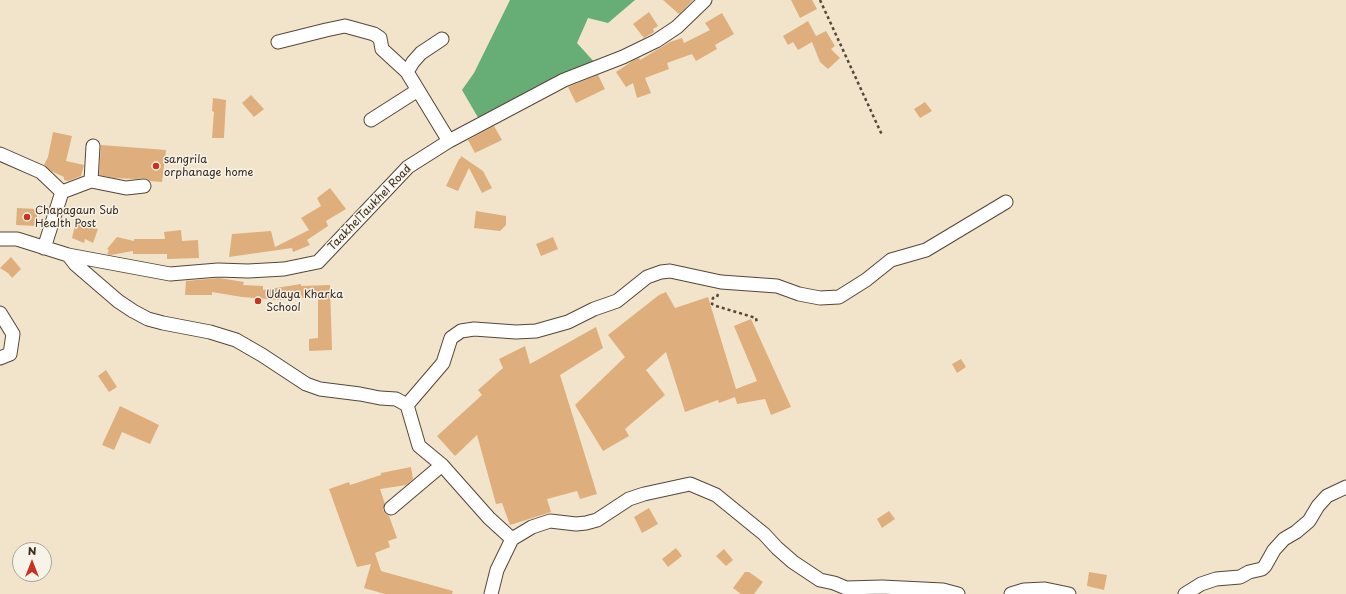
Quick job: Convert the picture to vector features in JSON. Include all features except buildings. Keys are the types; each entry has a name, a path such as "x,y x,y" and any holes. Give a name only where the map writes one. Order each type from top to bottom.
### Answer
{"street":[{"name":"TaakhelTaukhel Road","path":"0,240 17,239 68,255 170,274 218,270 248,271 284,269 318,262 408,167 449,141 564,80 623,57 656,41 677,27 705,0"},
{"path":"278,42 345,26 374,34 380,38 382,49 407,72 449,141"},
{"path":"407,72 421,53 442,39"},
{"path":"371,120 418,90"},
{"path":"91,181 93,146"},
{"path":"0,154 41,172 62,192"},
{"path":"62,192 91,181 126,188 144,186"},
{"path":"44,248 62,192"},
{"path":"407,405 443,363 451,338 461,331 474,329 516,332 536,331 568,322 594,309 617,301 647,277 661,272 670,271 687,276 721,282 777,286 799,294 820,298 839,297 866,280 891,260 926,250 1006,202"},
{"path":"68,255 76,264 118,301 148,319 210,332 236,340 262,354 306,384 320,389 396,399 407,405 419,446 442,465 489,518 512,539"},
{"path":"0,312 13,334 10,354 0,358"},
{"path":"391,508 442,465"},
{"path":"491,594 497,570 512,539 532,527 550,521 576,524 586,523 597,520 629,499 644,494 690,484 716,495 764,534 793,562 820,580 834,583 846,588 882,587 948,591 958,594"},
{"path":"1185,594 1216,579 1240,577 1249,572 1262,569 1284,538 1296,532 1309,521 1318,506 1327,496 1346,487"},
{"path":"1011,594 1024,590 1045,589 1069,594"}],"path":[{"path":"820,0 882,135"},
{"path":"713,298 712,304 756,318 757,324"}],"green space":[{"path":"510,0 635,0 608,23 588,18 577,43 596,64 480,121 462,90 474,73"}],"place":[{"name":"sangrila orphanage home","path":"156,166"},
{"name":"Chapagaun Sub Health Post","path":"27,217"},
{"name":"Udaya Kharka School","path":"258,301"}]}
